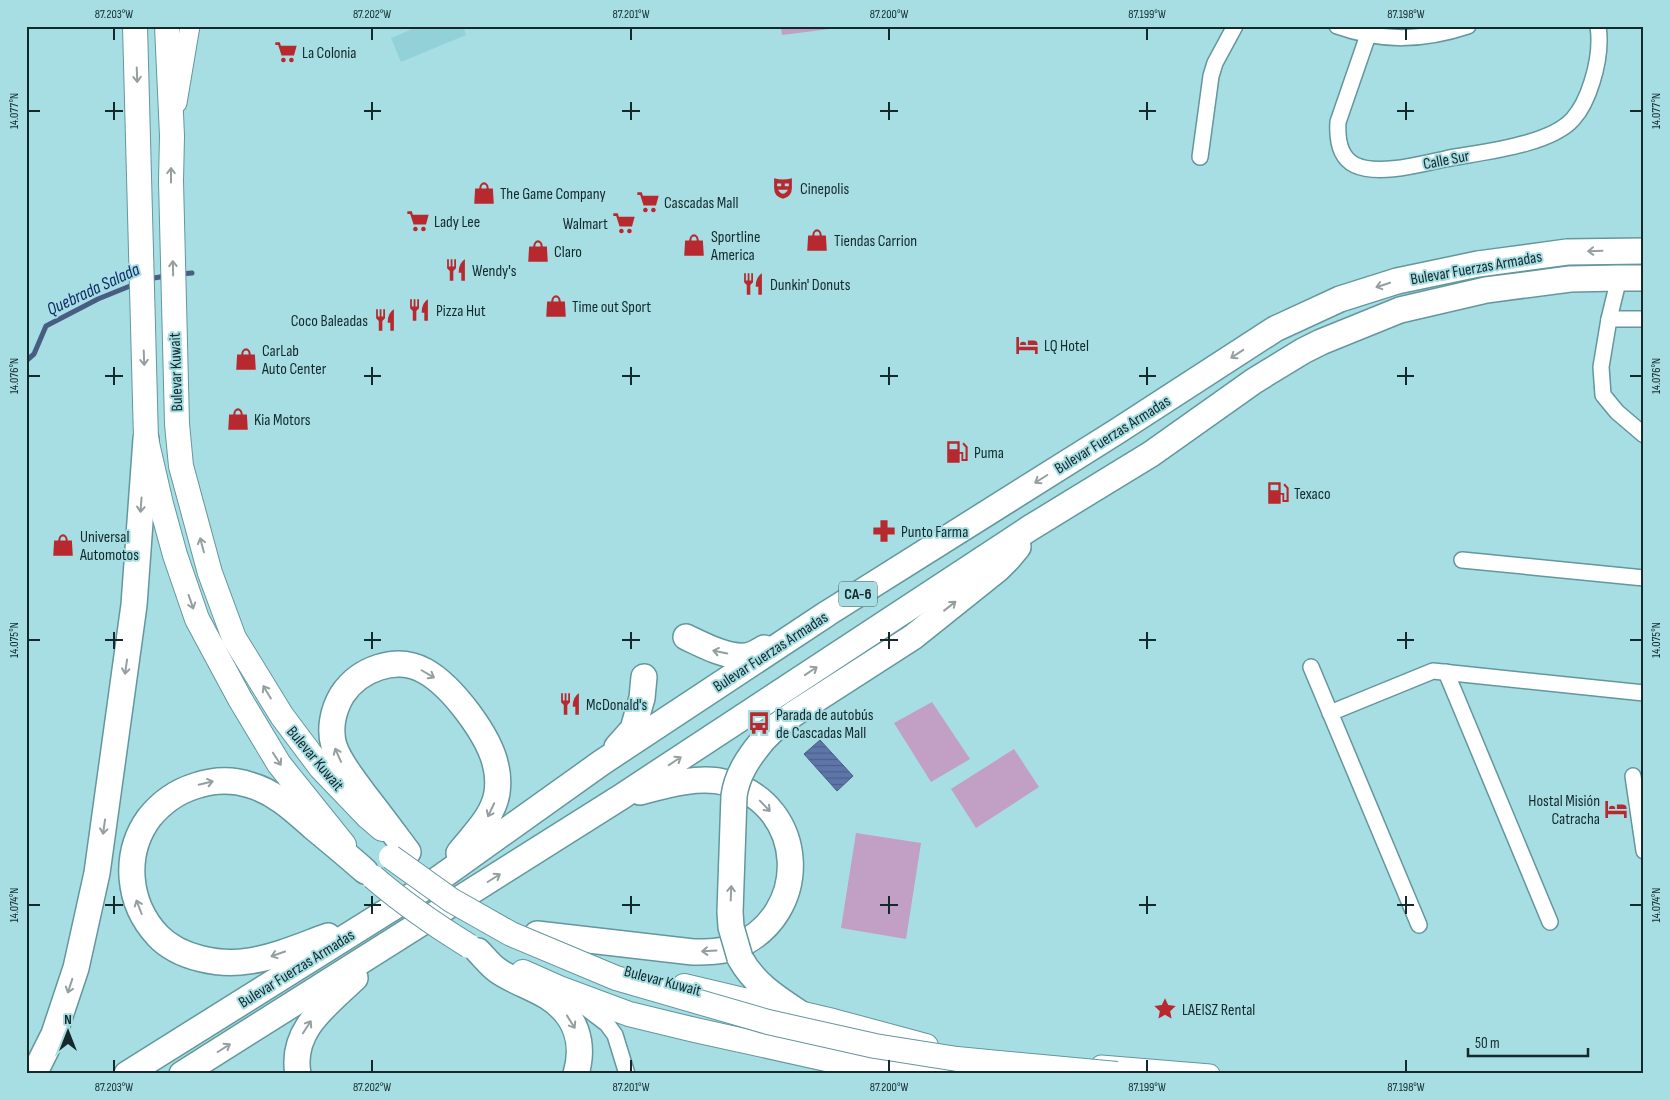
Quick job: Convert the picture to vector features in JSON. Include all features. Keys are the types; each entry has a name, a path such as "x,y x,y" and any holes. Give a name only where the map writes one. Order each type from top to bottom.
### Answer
{"highway":[{"name":"Bulevar Fuerzas Armadas","path":"128,1074 436,880 601,763 828,613 1116,432 1275,329 1340,299 1397,281 1478,264 1567,252 1644,251"},
{"name":"Bulevar Fuerzas Armadas","path":"182,1074 621,797 1030,528 1151,454 1254,381 1303,351 1400,310 1486,290 1570,280 1644,278"},
{"path":"34,1074 54,1034 76,968 97,873 134,605 146,439"},
{"path":"801,1014 760,985 746,970 740,958 731,927 734,796 741,773 752,753 778,725 913,637 998,569 1008,559 1030,528"},
{"path":"686,637 717,652 745,656 828,613"},
{"path":"404,856 342,763 334,744 332,724 337,704 348,686 363,673 383,666 403,665 423,670 440,681 477,724 492,754 496,767 497,794 490,814 436,880"},
{"path":"601,763 633,729 642,698 644,677"},
{"path":"537,934 693,952 713,952 733,947 751,939 767,926 779,910 787,892 791,872 790,852 784,833 775,816 761,801 732,785 706,780 663,785 621,797"},
{"path":"369,874 286,804 269,792 250,785 230,781 210,782 182,790 158,807 141,830 132,857 132,886 141,913 158,936 182,953 204,960 226,963 248,962 271,956 373,920"},
{"path":"298,1074 296,1064 298,1048 312,1020 388,945"},
{"path":"474,948 497,970 549,998 575,1025 580,1044 579,1063 576,1074"}],"main road":[{"name":"Bulevar Kuwait","path":"136,26 146,439 175,555 197,620 240,699 280,764 369,874 398,899 432,924 474,948 570,992 629,1014 894,1074"},
{"name":"Bulevar Kuwait","path":"167,26 172,136 172,224 177,424 181,466 210,573 234,638 282,716 299,758 345,815 404,856 477,902 537,934 620,968 712,994 878,1032 943,1052 996,1074"},
{"path":"404,856 451,900 511,934 616,978 768,1022 875,1046 957,1059 1117,1074"},
{"path":"570,992 641,1006 759,1036 872,1061 973,1074"}],"street":[{"path":"172,136 190,26"},
{"path":"1200,157 1211,76 1215,63 1235,26"},
{"path":"1337,26 1368,35 1405,38 1427,37 1448,33 1468,26"},
{"name":"Calle Sur","path":"1368,35 1338,122 1338,136 1340,147 1345,157 1354,165 1384,169 1427,163 1528,143 1560,130 1573,119 1589,91 1598,66 1600,48 1598,26"},
{"path":"1619,278 1609,319 1601,366 1603,395 1617,412 1644,435"},
{"path":"1609,319 1644,319"},
{"path":"1462,560 1644,578"},
{"path":"1311,667 1419,925"},
{"path":"1330,713 1432,671 1644,693"},
{"path":"1446,672 1550,922"},
{"path":"1634,776 1644,851"},
{"path":"570,992 607,1024 615,1035 627,1074"},
{"path":"943,1052 993,1058 1210,1074"}],"shaded area":[{"path":"419,26 463,26 466,35 401,62 391,38"},
{"path":"781,26 854,26 782,35"},
{"path":"932,702 970,759 931,782 894,723"},
{"path":"820,740 853,776 837,791 804,754"},
{"path":"1014,749 1039,787 976,828 951,789"},
{"path":"856,833 921,843 906,939 841,928"}],"waterway":[{"name":"Quebrada Salada","path":"180,274 192,273"},
{"name":"Quebrada Salada","path":"148,279 166,276"},
{"name":"Quebrada Salada","path":"26,361 34,354 46,326 98,299 135,284"}],"place":[{"name":"La Colonia","path":"286,52"},
{"name":"Cinepolis","path":"783,188"},
{"name":"The Game Company","path":"484,193"},
{"name":"Cascadas Mall","path":"648,202"},
{"name":"Lady Lee","path":"418,221"},
{"name":"Walmart","path":"624,223"},
{"name":"Tiendas Carrion","path":"817,240"},
{"name":"Sportline America","path":"694,245"},
{"name":"Claro","path":"538,251"},
{"name":"Wendy's","path":"456,270"},
{"name":"Dunkin' Donuts","path":"753,284"},
{"name":"Time out Sport","path":"556,306"},
{"name":"Pizza Hut","path":"419,310"},
{"name":"Coco Baleadas","path":"385,320"},
{"name":"LQ Hotel","path":"1027,345"},
{"name":"CarLab Auto Center","path":"246,359"},
{"name":"Kia Motors","path":"238,419"},
{"name":"Puma","path":"957,452"},
{"name":"Texaco","path":"1278,493"},
{"name":"Punto Farma","path":"884,531"},
{"name":"Universal Automotos","path":"63,545"},
{"name":"McDonald's","path":"570,704"},
{"name":"Parada de autobús de Cascadas Mall","path":"759,723"},
{"name":"Hostal Misión Catracha","path":"1616,809"},
{"name":"LAEISZ Rental","path":"1165,1009"}]}
